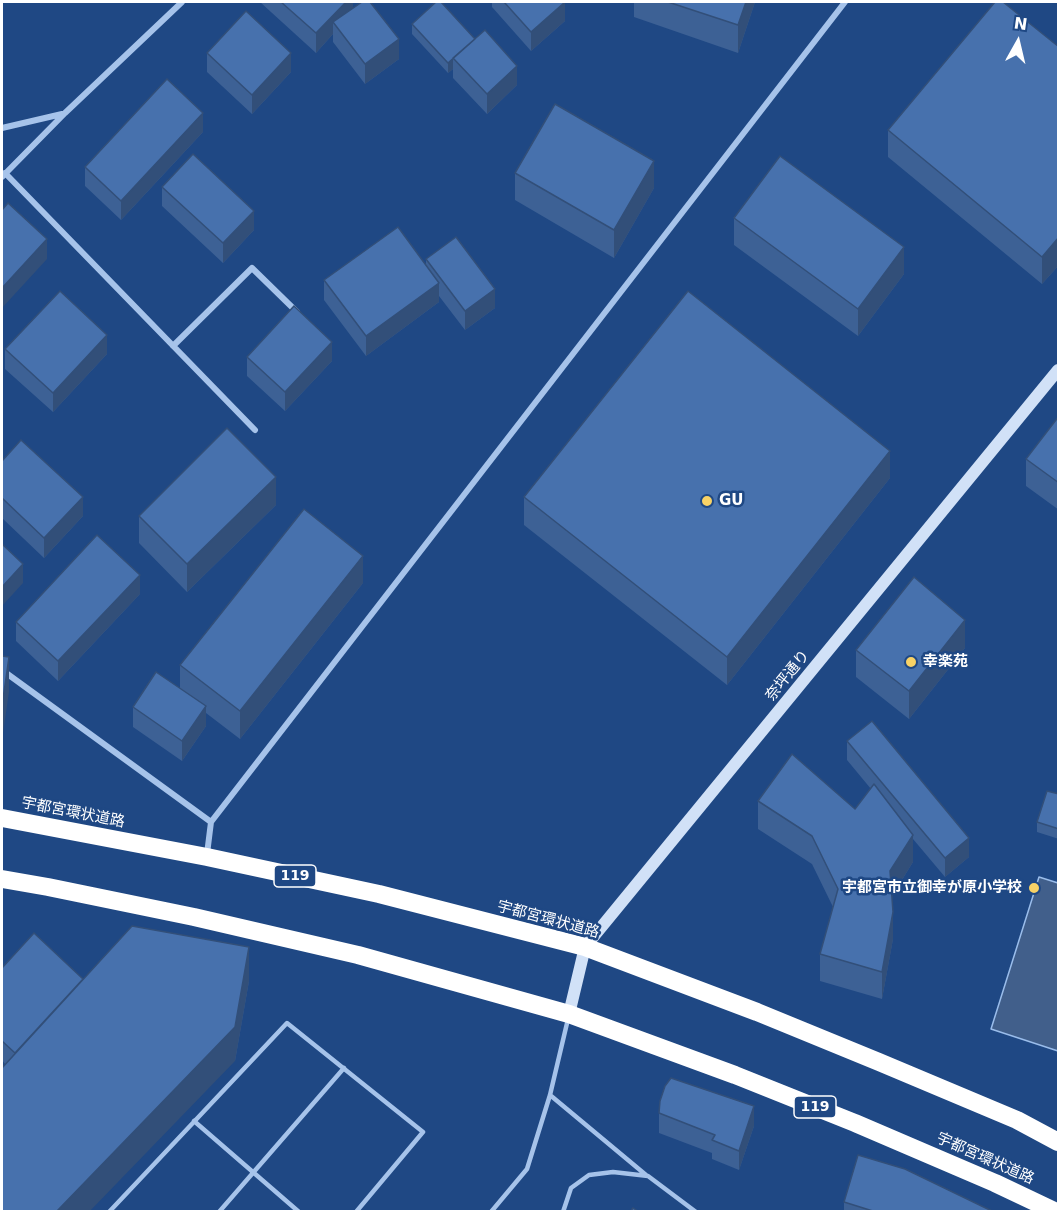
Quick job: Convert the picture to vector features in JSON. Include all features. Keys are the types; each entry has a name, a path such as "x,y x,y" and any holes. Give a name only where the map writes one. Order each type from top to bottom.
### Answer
{"highway":[{"name":"宇都宮環状道路","path":"2,818 207,857 379,894 585,947 757,1012 879,1062 1017,1120 1059,1142"},
{"name":"宇都宮環状道路","path":"2,879 194,917 358,955 569,1014 735,1075 855,1123 1056,1212"}],"street":[{"path":"182,2 3,175 255,430"},
{"path":"207,857 211,822 845,2"},
{"path":"2,128 65,113"},
{"path":"173,346 252,268 301,316"},
{"name":"奈坪通り","path":"569,1014 585,947 1059,370"},
{"path":"2,670 211,822"}],"lane":[{"path":"491,1212 527,1169 550,1095 569,1014"},
{"path":"109,1212 287,1023 423,1131 356,1212"},
{"path":"219,1212 344,1068"},
{"path":"550,1095 648,1176 696,1212"},
{"path":"194,1121 299,1212"},
{"path":"563,1212 571,1188 589,1175 613,1172 648,1176"}],"water":[{"path":"1039,877 1058,883 1058,1051 991,1029"}],"building":[{"path":"281,2 346,2 316,33"},
{"path":"362,2 370,2 399,39 365,64 333,22"},
{"path":"436,2 441,2 475,39 448,63 412,24"},
{"path":"504,2 565,2 531,32"},
{"path":"668,2 746,2 738,25"},
{"path":"995,2 1003,2 1059,47 1059,237 1042,257 888,130"},
{"path":"246,11 291,53 252,95 207,53"},
{"path":"485,30 517,66 487,94 453,58"},
{"path":"167,79 203,113 121,201 85,167"},
{"path":"555,104 654,161 614,230 515,173"},
{"path":"193,154 254,211 223,243 162,187"},
{"path":"780,156 904,247 858,309 734,218"},
{"path":"8,203 47,239 2,288 2,210"},
{"path":"398,227 439,283 366,336 324,280"},
{"path":"456,237 495,289 465,311 426,259"},
{"path":"60,291 107,335 53,393 5,349"},
{"name":"GU","path":"688,291 890,451 727,657 524,497"},
{"path":"294,306 332,342 285,392 247,357"},
{"path":"1059,416 1059,483 1026,459"},
{"path":"227,428 276,477 187,564 139,516"},
{"path":"21,440 83,497 44,538 2,498 2,461"},
{"path":"304,509 363,556 240,711 180,665"},
{"path":"97,535 140,575 58,661 16,622"},
{"path":"2,544 23,564 2,587"},
{"path":"914,577 965,620 909,691 856,650"},
{"path":"2,656 9,657 2,706"},
{"path":"156,672 206,706 182,741 133,707"},
{"path":"872,721 969,838 945,858 847,741"},
{"path":"792,754 855,809 874,784 913,835 890,871 893,912 882,972 820,954 838,889 812,836 758,801"},
{"path":"1047,791 1059,794 1059,829 1037,822"},
{"path":"132,926 249,947 235,1027 56,1212 2,1212 2,1068"},
{"path":"34,933 83,979 15,1053 2,1041 2,968"},
{"path":"671,1078 754,1106 739,1151 712,1140 715,1135 659,1113 665,1086"},
{"path":"858,1155 905,1169 994,1212 876,1212 844,1202"}],"place":[{"name":"GU","path":"707,501"},
{"name":"幸楽苑","path":"911,662"},
{"name":"宇都宮市立御幸が原小学校","path":"1034,888"}]}
